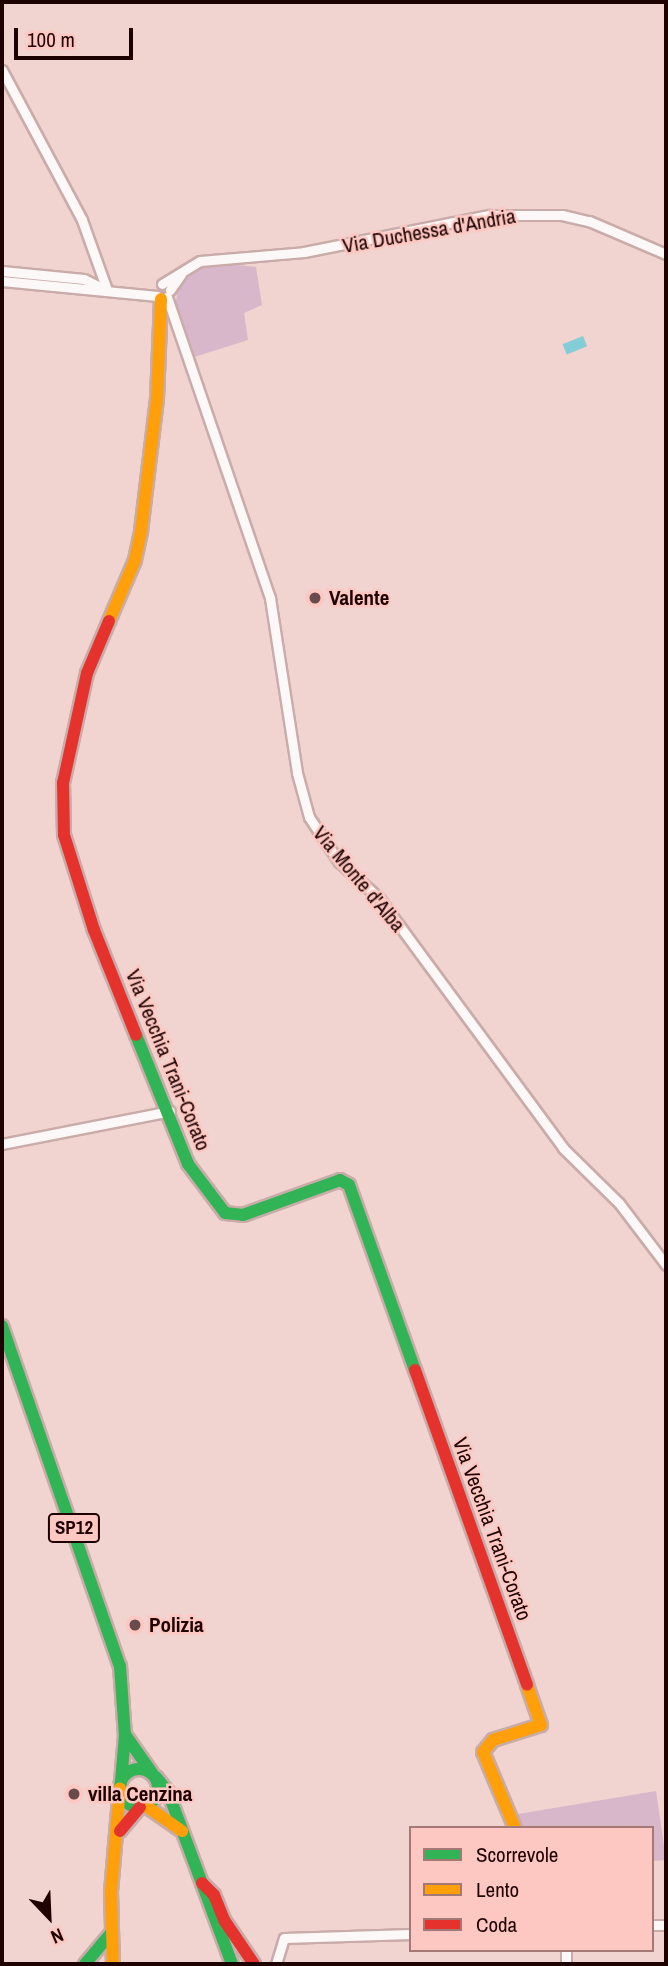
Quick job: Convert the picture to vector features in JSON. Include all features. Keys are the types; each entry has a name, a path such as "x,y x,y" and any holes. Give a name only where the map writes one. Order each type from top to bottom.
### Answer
{"main road":[{"name":"Via Vecchia Trani-Corato","path":"162,292 157,398 141,531 135,560 87,673 63,783 64,835 80,890 170,1111 188,1164 232,1217 340,1180 349,1185 541,1725 486,1745 485,1760 512,1822"},
{"name":"SP12","path":"2,1326 113,1636 120,1666 125,1735 120,1785"},
{"path":"125,1735 168,1792 232,1964"},
{"path":"113,1964 112,1932 120,1785 134,1769 154,1775"},
{"path":"117,1838 123,1822 158,1794 154,1775"},
{"path":"120,1785 124,1800 143,1807 184,1834"},
{"path":"202,1883 214,1895 235,1938 254,1964"},
{"path":"85,1964 112,1932"}],"street":[{"path":"2,71 82,220 107,290"},
{"name":"Via Duchessa d'Andria","path":"2,281 140,293 162,292 186,267 200,261 304,252 478,218 527,214 589,221 666,254"},
{"name":"Via Duchessa d'Andria","path":"2,271 83,279 107,290"},
{"name":"Via Monte d'Alba","path":"162,292 270,598 297,773 309,817 339,862 379,898 563,1148 619,1203 666,1265"},
{"path":"159,329 173,320"},
{"path":"2,1144 170,1111"},
{"path":"276,1964 284,1938 409,1934"}],"shaded area":[{"path":"212,262 256,267 262,305 244,313 248,340 191,358 175,306 178,290 190,271"},
{"path":"656,1791 666,1860 654,1861 654,1826 517,1826 512,1815"}],"water":[{"path":"583,336 587,346 567,354 563,344"}],"traffic: fast":[{"path":"136,1035 188,1164 225,1213 243,1215 340,1180 349,1185 415,1370"},
{"path":"2,1326 120,1666 125,1735 121,1782"},
{"path":"126,1736 152,1773"},
{"path":"139,1769 153,1774 158,1788 153,1802 139,1807 125,1802 120,1788 125,1774 139,1769"},
{"path":"156,1777 168,1792 232,1964"},
{"path":"85,1964 112,1932"}],"traffic: slow":[{"path":"109,621 135,560 141,531 157,399 161,299"},
{"path":"514,1826 483,1752 493,1740 541,1725 527,1685"},
{"path":"113,1964 111,1892 120,1788"},
{"path":"146,1806 182,1831"}],"traffic: jam":[{"path":"109,621 87,673 63,783 64,835 94,930 136,1035"},
{"path":"415,1370 527,1685"},
{"path":"120,1831 140,1807"},
{"path":"202,1883 214,1895 224,1920 254,1964"}],"place":[{"name":"Valente","path":"315,598"},
{"name":"Polizia","path":"135,1625"},
{"name":"villa Cenzina","path":"74,1794"}]}
